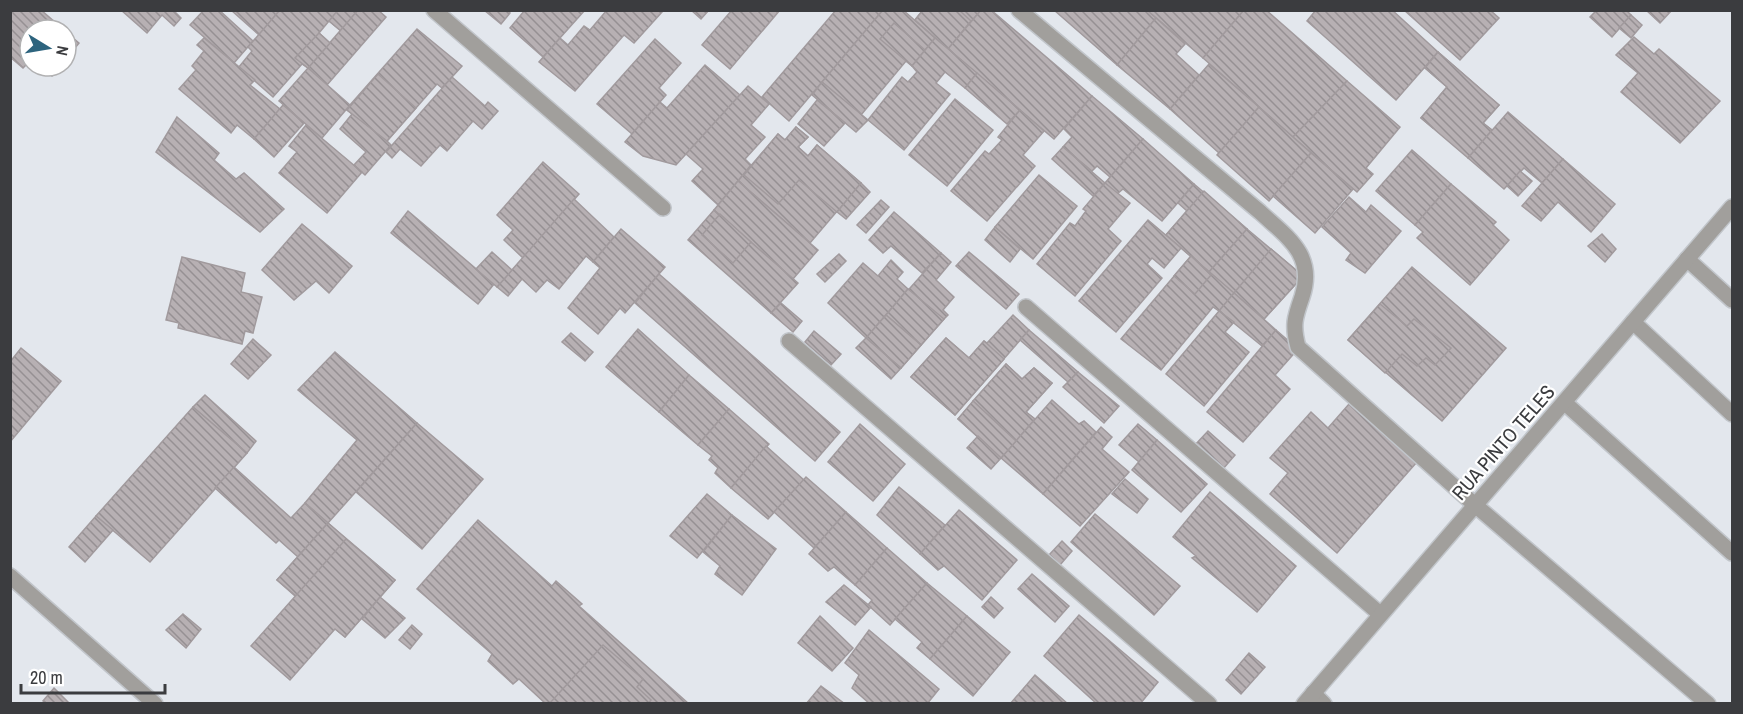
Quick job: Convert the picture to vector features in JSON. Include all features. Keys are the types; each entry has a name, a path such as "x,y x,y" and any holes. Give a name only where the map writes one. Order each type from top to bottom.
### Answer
{"street":[{"path":"434,10 663,208"},
{"path":"1018,10 1260,212 1296,245 1305,261 1307,280 1295,316 1294,333 1298,347 1475,505 1708,704"},
{"name":"RUA PINTO TELES","path":"1314,700 1380,614 1565,403 1732,207"},
{"path":"1687,259 1732,300"},
{"path":"1026,307 1380,614"},
{"path":"1633,322 1732,414"},
{"path":"789,341 1209,704"},
{"path":"1565,403 1732,553"},
{"path":"10,576 155,704"}],"building":[{"path":"10,10 41,10 50,18 18,18 18,64 10,57"},
{"path":"121,10 173,10 181,18 174,26 162,15 147,33"},
{"path":"204,10 219,10 253,41 234,63 190,25"},
{"path":"231,10 280,10 259,35"},
{"path":"280,10 358,10 341,31 329,21 319,33 330,43 308,68 302,64 273,97 239,67 252,51 248,47"},
{"path":"338,10 358,10 341,31 329,21"},
{"path":"358,10 378,10 386,17 327,85 308,68"},
{"path":"484,10 508,10 510,13 501,24"},
{"path":"525,10 585,10 543,57 510,28"},
{"path":"607,10 660,10 662,12 634,43 624,35 575,91 539,62 560,38 568,45 584,26 590,30"},
{"path":"691,10 709,10 701,19"},
{"path":"732,10 780,10 730,69 702,45"},
{"path":"836,10 883,10 789,121 762,97"},
{"path":"883,10 903,10 935,38 912,66 906,61 861,115 822,82"},
{"path":"923,10 981,10 948,49 915,20"},
{"path":"923,10 959,10 971,21 948,49 915,20"},
{"path":"981,10 991,10 1092,96 1054,139 948,49"},
{"path":"1054,10 1147,10 1156,18 1117,65"},
{"path":"1147,10 1244,10 1203,58"},
{"path":"1244,10 1266,10 1347,81 1293,137 1203,58"},
{"path":"1316,10 1392,10 1438,52 1396,100 1307,21"},
{"path":"1404,10 1490,10 1499,18 1460,60"},
{"path":"1597,10 1626,10 1631,15 1612,37 1590,17"},
{"path":"1646,10 1672,10 1660,23"},
{"path":"1631,15 1642,25 1631,38 1619,28"},
{"path":"1156,18 1185,44 1176,54 1199,75 1170,109 1117,65"},
{"path":"894,23 925,50 912,66 880,39"},
{"path":"417,29 462,66 442,88 437,84 387,141 391,145 365,175 354,165 366,152 340,129 352,114 347,110 350,105"},
{"path":"319,33 330,43 308,68 295,58"},
{"path":"1634,37 1654,54 1659,49 1720,101 1680,143 1621,92 1638,73 1616,55"},
{"path":"204,38 255,80 250,85 280,109 254,139 237,125 231,133 179,89 196,70 192,66 204,51 197,45"},
{"path":"935,38 977,73 965,88 945,72 936,83 950,94 904,150 868,120 902,77 908,82 917,72 912,66"},
{"path":"655,39 681,63 659,88 666,95 632,134 597,104"},
{"path":"1438,52 1499,105 1483,123 1492,130 1475,150 1440,122 1433,128 1421,118 1447,87 1425,68"},
{"path":"1438,52 1499,105 1483,123 1492,130 1468,158 1421,118 1447,87 1425,68"},
{"path":"1209,64 1259,107 1219,153 1170,109"},
{"path":"705,65 740,95 676,165 643,156 625,142 660,102 667,108"},
{"path":"308,68 350,105 322,138 279,101"},
{"path":"977,73 1020,110 1007,124 965,88"},
{"path":"378,74 416,108 387,141 347,110"},
{"path":"452,77 485,106 488,102 498,111 482,129 473,121 447,151 440,145 421,166 400,149 392,158 386,152"},
{"path":"1347,81 1400,127 1366,168 1373,174 1357,192 1293,137"},
{"path":"822,82 868,120 856,132 812,95"},
{"path":"748,86 769,104 751,125 765,137 745,159 751,165 718,205 692,181 703,169 686,154"},
{"path":"1092,96 1143,139 1110,177 1097,166 1092,171 1063,147 1072,137 1064,129"},
{"path":"955,99 993,130 947,186 909,155"},
{"path":"817,100 845,123 824,146 798,124"},
{"path":"283,105 304,123 274,157 254,139"},
{"path":"1259,107 1311,153 1269,201 1217,155"},
{"path":"1020,110 1044,131 1023,155 1035,166 987,221 951,191 985,151 989,154 1002,140 998,137"},
{"path":"1508,112 1563,159 1542,183 1524,168 1504,189 1468,158"},
{"path":"177,117 219,153 214,160 236,179 244,173 284,209 260,232 156,152"},
{"path":"306,125 362,172 327,213 279,173 297,152 289,146"},
{"path":"796,127 808,137 798,147 808,156 817,145 861,183 810,243 738,181 778,134 785,140"},
{"path":"796,127 808,137 798,147 808,156 817,145 861,183 837,212 799,180 778,204 744,175 778,134 785,140"},
{"path":"1143,139 1194,184 1162,221 1123,189 1117,194 1105,183"},
{"path":"1063,147 1105,183 1093,196 1052,159"},
{"path":"1412,150 1451,184 1415,225 1376,191"},
{"path":"1311,153 1353,189 1315,233 1273,196"},
{"path":"1563,159 1615,204 1591,232 1558,202 1541,221 1522,206"},
{"path":"543,162 579,194 523,258 504,240 513,230 497,215"},
{"path":"1520,171 1532,181 1518,196 1507,186"},
{"path":"1039,175 1077,206 1033,259 995,227"},
{"path":"738,181 818,250 793,279 714,210"},
{"path":"861,183 870,192 846,219 837,212"},
{"path":"1105,183 1130,203 1108,229 1121,241 1075,296 1037,264 1070,223 1075,226 1086,211 1083,209"},
{"path":"1194,184 1247,229 1209,272 1166,235 1187,211 1178,203"},
{"path":"1451,184 1496,222 1493,225 1509,240 1470,285 1417,238 1423,232 1415,225"},
{"path":"1204,191 1247,229 1209,272 1166,235"},
{"path":"1349,197 1366,212 1371,205 1401,231 1365,273 1346,260 1351,253 1322,227"},
{"path":"574,199 614,237 593,262 586,256 559,289 547,280 536,292 522,279 508,296 497,287"},
{"path":"881,200 889,207 866,233 857,225"},
{"path":"714,210 798,283 771,313 688,240"},
{"path":"408,211 494,284 478,304 391,233"},
{"path":"894,212 941,253 922,273 891,246 883,253 869,240"},
{"path":"720,214 751,242 733,263 702,235"},
{"path":"1148,220 1181,248 1164,268 1152,258 1147,264 1162,278 1116,332 1079,301"},
{"path":"302,224 352,266 329,293 316,281 294,300 262,270"},
{"path":"995,227 1020,249 1010,262 985,240"},
{"path":"621,229 665,267 625,313 620,308 598,334 568,308 600,268 593,262"},
{"path":"1247,229 1303,276 1264,319 1209,272"},
{"path":"1602,234 1616,249 1605,262 1588,246"},
{"path":"1271,249 1303,276 1264,319 1234,293"},
{"path":"492,252 512,270 497,287 476,269"},
{"path":"969,252 1019,294 1006,309 956,266"},
{"path":"941,253 951,262 936,280 954,297 943,310 948,315 901,368 866,338"},
{"path":"839,254 846,261 825,282 817,274"},
{"path":"1191,256 1234,293 1219,311 1213,307 1161,370 1121,339"},
{"path":"1191,256 1211,275 1195,294 1174,276"},
{"path":"182,257 245,273 241,292 262,297 253,333 245,331 242,344 178,328 179,323 166,320"},
{"path":"891,260 903,272 897,279 908,289 866,338 828,303 863,263 878,276"},
{"path":"1412,267 1506,348 1442,421 1348,340"},
{"path":"659,274 840,432 815,461 635,303"},
{"path":"908,289 944,319 921,345 886,315"},
{"path":"1234,293 1276,330 1262,346 1219,311"},
{"path":"781,303 802,321 793,332 771,313"},
{"path":"1380,304 1407,326 1414,319 1451,348 1435,365 1426,358 1417,366 1402,354 1385,373 1348,340"},
{"path":"1219,311 1234,322 1225,332 1249,352 1204,406 1166,374"},
{"path":"886,315 921,345 901,368 866,338"},
{"path":"1013,315 1029,330 955,415 911,377 946,338 969,358 984,341 987,343"},
{"path":"638,329 689,375 659,412 606,367"},
{"path":"1029,330 1078,372 1068,382 1020,340"},
{"path":"1276,330 1298,349 1275,375 1290,389 1243,442 1207,412"},
{"path":"814,331 841,354 831,365 805,342"},
{"path":"571,333 593,352 585,361 562,342"},
{"path":"866,338 901,368 891,379 856,348"},
{"path":"946,338 969,358 984,341 1004,359 955,415 911,377"},
{"path":"253,339 271,355 248,379 231,364"},
{"path":"21,348 61,381 10,442 10,362"},
{"path":"335,352 417,423 328,523 305,503 357,440 298,390"},
{"path":"1006,364 1022,379 1034,368 1052,383 1026,412 1035,419 1001,458 958,419"},
{"path":"1006,364 1022,379 1034,368 1052,383 1026,412 1035,419 1016,441 973,401"},
{"path":"1078,372 1119,406 1104,423 1063,387"},
{"path":"689,375 729,409 698,445 659,412"},
{"path":"205,395 256,441 247,453 193,407"},
{"path":"1052,400 1079,424 1084,421 1096,432 1043,494 1001,458"},
{"path":"973,401 1016,441 1001,458 958,419"},
{"path":"1349,404 1416,463 1337,553 1270,494 1288,473 1270,458 1311,412 1328,428"},
{"path":"193,407 247,453 150,562 96,516"},
{"path":"729,409 769,444 731,488 715,473 718,468 709,460 712,456 698,445"},
{"path":"417,423 483,479 422,549 356,492"},
{"path":"860,424 905,464 873,501 828,462"},
{"path":"1138,424 1157,440 1139,462 1119,445"},
{"path":"1101,427 1112,437 1102,449 1129,472 1080,526 1043,494"},
{"path":"1208,431 1235,455 1223,469 1195,445"},
{"path":"978,436 1001,458 991,469 967,448"},
{"path":"1157,440 1207,484 1181,512 1132,470"},
{"path":"766,446 804,480 768,519 731,488"},
{"path":"234,467 291,518 305,503 328,523 298,557 279,540 276,543 215,488"},
{"path":"806,477 846,512 814,548 774,512"},
{"path":"1125,479 1148,499 1137,513 1112,494"},
{"path":"899,487 945,525 920,554 877,515"},
{"path":"1210,492 1296,566 1257,612 1192,558 1196,556 1173,537"},
{"path":"707,494 732,515 697,558 670,536"},
{"path":"959,510 1017,560 982,600 944,566 938,570 920,554"},
{"path":"846,512 887,548 855,585 834,567 828,571 809,554"},
{"path":"1095,514 1180,586 1154,615 1071,542"},
{"path":"732,515 776,549 742,595 715,574 720,566 703,552"},
{"path":"96,516 113,530 85,562 69,547"},
{"path":"478,520 552,586 556,581 582,604 579,606 689,704 546,704 519,679 513,684 488,661 492,654 417,589"},
{"path":"328,523 346,539 295,596 277,580"},
{"path":"328,523 395,580 345,637 277,580"},
{"path":"346,539 395,580 345,637 335,629 290,680 251,646"},
{"path":"1062,541 1072,551 1060,565 1049,555"},
{"path":"887,548 927,583 890,625 868,605 872,600 855,585"},
{"path":"1032,574 1069,606 1055,622 1018,589"},
{"path":"927,583 967,616 930,659 917,648 922,642 895,619"},
{"path":"844,585 871,607 855,625 826,602"},
{"path":"380,597 405,618 385,638 362,619"},
{"path":"991,597 1003,608 994,618 982,607"},
{"path":"183,614 201,629 186,648 166,630"},
{"path":"1079,615 1158,682 1140,704 1097,704 1044,656"},
{"path":"820,616 853,648 832,671 798,643"},
{"path":"967,616 1010,652 973,696 930,659"},
{"path":"412,625 422,634 410,649 399,640"},
{"path":"869,630 939,689 927,704 870,704 852,688 859,675 845,663"},
{"path":"603,645 643,679 637,687 651,700 648,704 549,704"},
{"path":"1249,653 1265,667 1241,694 1226,680"},
{"path":"1035,675 1068,704 1010,704"},
{"path":"821,686 845,704 806,704"},
{"path":"54,688 70,704 47,704 43,701"}]}
